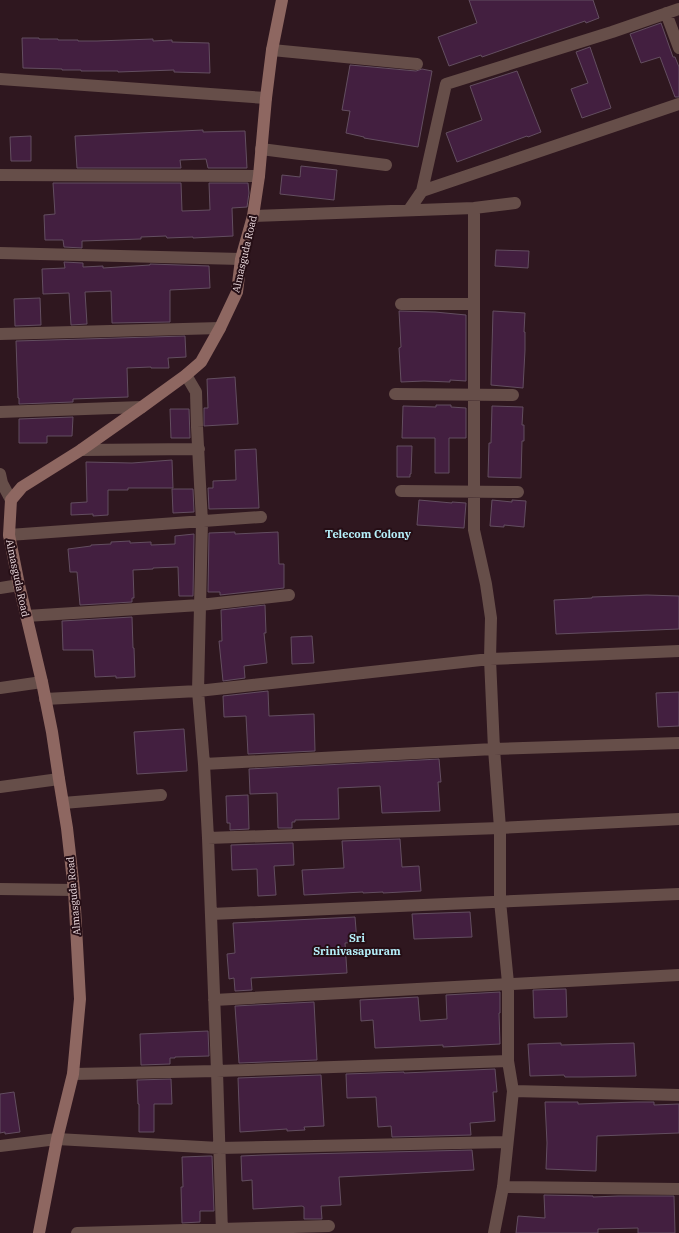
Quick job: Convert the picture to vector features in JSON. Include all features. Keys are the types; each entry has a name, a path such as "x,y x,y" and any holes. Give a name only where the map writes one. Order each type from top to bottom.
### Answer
{"street":[{"name":"Almasguda Road","path":"39,1233 57,1139 73,1074 80,1000 74,890 67,828 52,732 9,535 11,500 22,487 81,450 186,375 201,362 220,328 237,292 241,259 254,216 260,176 261,148 272,50 282,0"},
{"path":"409,210 422,190 446,84 679,9"},
{"path":"666,13 679,48"},
{"path":"272,50 416,64"},
{"path":"0,79 266,98"},
{"path":"422,190 679,104"},
{"path":"261,148 386,165"},
{"path":"0,175 260,176"},
{"path":"254,216 474,208 515,203"},
{"path":"474,208 474,530 486,584 491,618 490,659 494,750 500,828 500,901 508,983 508,1061 513,1091 503,1187 494,1233"},
{"path":"0,253 241,259"},
{"path":"401,304 474,304"},
{"path":"0,334 220,328"},
{"path":"186,375 196,392 196,427 199,449 202,522 198,691 208,838 222,1231"},
{"path":"395,394 513,395"},
{"path":"0,412 142,407"},
{"path":"81,450 199,449"},
{"path":"0,474 2,483 11,500"},
{"path":"401,491 518,492"},
{"path":"9,535 261,518"},
{"path":"0,588 19,585"},
{"path":"26,616 200,605 289,595"},
{"path":"45,699 198,691 490,659 679,651"},
{"path":"0,688 42,682"},
{"path":"204,764 679,743"},
{"path":"0,787 59,779"},
{"path":"63,803 161,795"},
{"path":"208,838 500,828 679,819"},
{"path":"0,889 74,890"},
{"path":"211,914 679,894"},
{"path":"214,1000 679,975"},
{"path":"73,1074 217,1071 508,1061"},
{"path":"513,1091 679,1095"},
{"path":"0,1146 57,1139 219,1148 507,1142"},
{"path":"503,1187 679,1189"},
{"path":"77,1233 222,1231 330,1226"}],"building":[{"path":"469,0 593,0 599,18 586,23 585,21 482,57 481,55 449,66 438,37 477,23"},
{"path":"661,23 673,57 675,57 679,67 679,97 675,97 660,57 641,63 630,34"},
{"path":"22,38 78,41 153,39 153,41 172,40 172,42 209,43 210,73 174,72 174,70 118,72 23,68"},
{"path":"590,47 611,108 582,118 571,89 588,83 576,52"},
{"path":"350,65 416,71 422,69 432,71 418,147 364,138 346,133 350,111 342,110"},
{"path":"517,71 541,132 457,162 446,133 482,120 470,86"},
{"path":"203,130 203,132 245,131 247,168 208,168 206,159 180,160 181,168 77,168 75,136"},
{"path":"31,136 31,161 11,161 10,137"},
{"path":"301,166 337,170 334,200 280,194 282,175 300,177"},
{"path":"53,183 181,183 182,211 210,210 209,183 248,183 249,193 247,207 232,208 233,236 167,238 166,236 141,237 141,239 82,241 82,248 64,247 63,240 45,240 44,215 55,214"},
{"path":"496,250 529,251 528,268 495,266"},
{"path":"64,262 83,263 83,267 103,266 103,268 150,264 209,266 210,288 170,290 170,322 112,323 111,291 85,292 87,324 71,325 69,293 43,294 42,269 65,268"},
{"path":"40,298 41,325 15,326 14,299"},
{"path":"399,311 466,315 466,381 450,380 450,382 401,382"},
{"path":"493,311 525,313 523,388 491,385"},
{"path":"185,336 186,357 168,358 169,368 127,368 128,397 73,399 73,402 19,404 16,341"},
{"path":"235,377 238,424 204,426 204,408 208,408 207,379"},
{"path":"436,405 451,405 451,407 466,408 466,438 449,438 449,473 435,473 435,438 402,438 403,406 436,407"},
{"path":"492,406 523,407 522,425 524,425 524,441 522,441 521,478 488,477"},
{"path":"170,409 189,409 190,438 171,438"},
{"path":"73,417 72,436 47,436 47,443 19,443 19,419"},
{"path":"397,446 412,446 410,477 397,477"},
{"path":"256,449 259,508 209,509 208,488 213,488 213,481 236,480 235,450"},
{"path":"172,460 173,488 128,488 128,490 108,490 108,515 71,515 71,503 87,502 86,462 132,463"},
{"path":"172,489 193,489 194,512 173,513"},
{"path":"419,500 466,503 464,528 417,525"},
{"path":"492,500 512,502 512,500 526,501 524,527 504,525 504,527 490,526"},
{"path":"235,532 235,534 278,532 279,564 284,564 284,588 220,595 220,592 208,592 209,533"},
{"path":"194,534 193,596 179,596 178,567 153,568 133,570 134,598 132,598 132,602 80,605 77,572 70,572 68,549 91,545 111,544 111,542 130,541 130,543 151,542 151,545 175,544 175,536"},
{"path":"647,595 679,596 679,629 556,634 554,600"},
{"path":"265,605 266,633 264,633 267,663 244,666 245,678 223,681 219,641 222,641 221,610"},
{"path":"132,617 135,677 95,677 93,650 63,650 62,621"},
{"path":"312,636 314,663 292,664 291,637"},
{"path":"268,691 269,716 314,714 315,751 248,754 246,716 224,717 223,696"},
{"path":"679,692 679,726 658,727 656,693"},
{"path":"184,729 187,771 137,774 134,732"},
{"path":"439,759 441,782 438,782 440,811 382,813 380,786 338,788 339,819 295,820 295,822 292,822 292,828 278,828 277,793 250,794 249,769"},
{"path":"248,795 249,829 230,830 230,823 227,823 226,796"},
{"path":"400,839 402,867 419,866 421,891 304,895 302,870 344,868 342,841"},
{"path":"293,843 294,865 274,866 276,895 258,896 257,869 232,870 231,845"},
{"path":"470,912 472,937 414,939 412,914"},
{"path":"355,917 357,942 345,943 347,973 251,978 252,990 235,991 234,978 229,979 227,954 235,953 233,923"},
{"path":"566,989 567,1017 534,1018 533,990"},
{"path":"500,992 500,1044 375,1048 373,1020 361,1021 360,1000 418,997 420,1021 447,1019 446,995"},
{"path":"314,1002 317,1060 239,1063 235,1006"},
{"path":"208,1031 209,1056 175,1057 170,1058 170,1064 141,1065 140,1034"},
{"path":"561,1043 561,1045 634,1043 636,1076 530,1076 528,1044"},
{"path":"495,1069 497,1092 493,1092 495,1121 470,1123 471,1135 392,1137 391,1126 378,1127 376,1097 347,1098 346,1074"},
{"path":"321,1075 324,1126 304,1127 305,1130 287,1131 287,1129 240,1132 238,1078"},
{"path":"171,1079 172,1104 154,1104 154,1132 139,1132 137,1080"},
{"path":"14,1092 20,1132 5,1134 5,1132 0,1133 0,1094"},
{"path":"545,1102 578,1102 578,1104 654,1102 654,1105 679,1104 679,1133 597,1136 596,1171 546,1169 547,1143"},
{"path":"472,1150 474,1170 339,1177 341,1205 321,1206 322,1219 304,1219 304,1207 302,1206 253,1209 252,1180 242,1181 241,1156"},
{"path":"212,1156 214,1211 200,1211 200,1222 182,1223 182,1157"},
{"path":"544,1195 593,1197 674,1196 675,1233 638,1233 638,1228 598,1229 598,1233 516,1233 518,1216 545,1218"}],"district":[{"name":"Telecom Colony","path":"368,534"},
{"name":"Sri Srinivasapuram","path":"357,944"}]}
